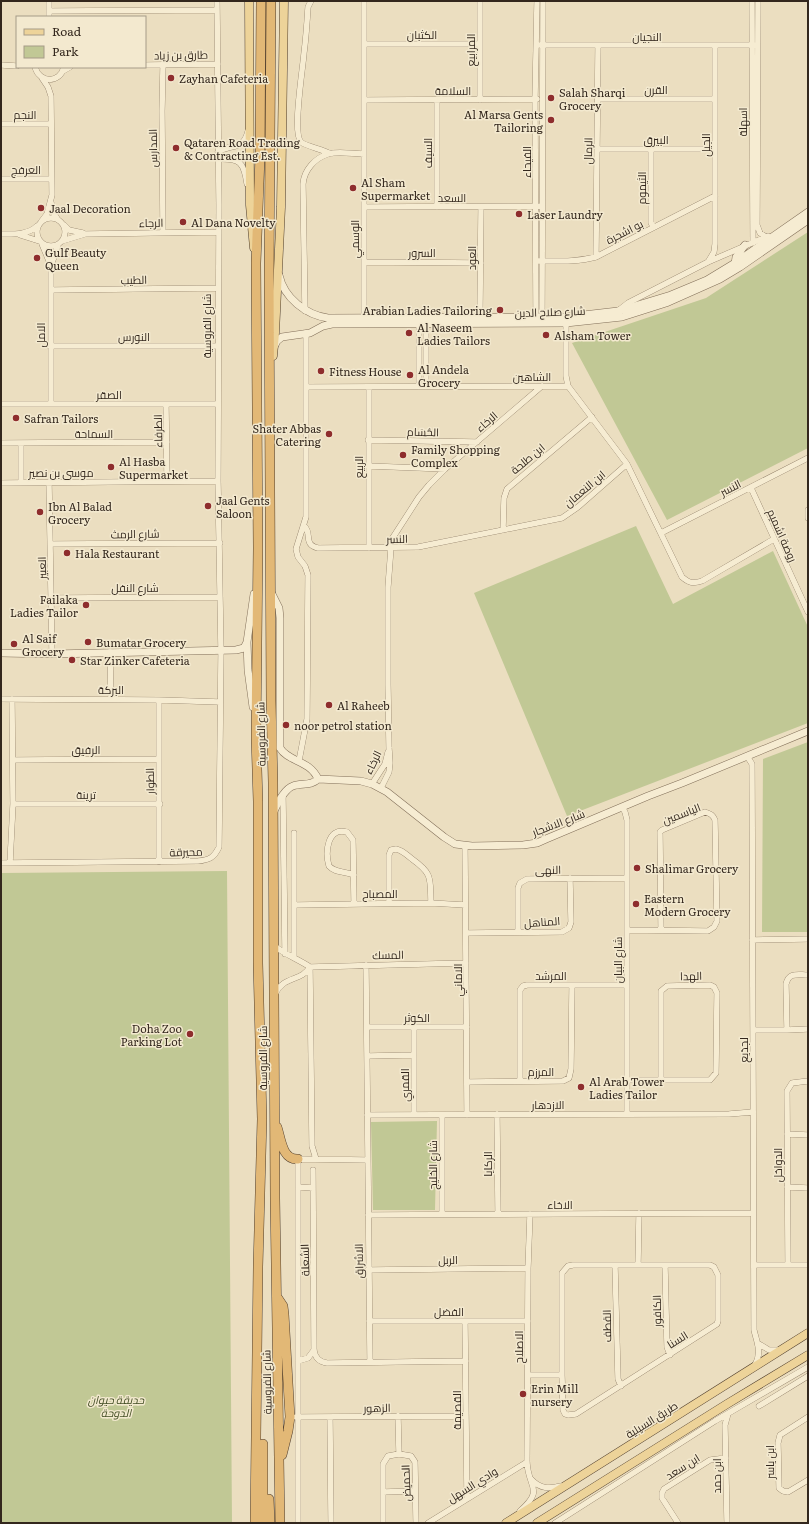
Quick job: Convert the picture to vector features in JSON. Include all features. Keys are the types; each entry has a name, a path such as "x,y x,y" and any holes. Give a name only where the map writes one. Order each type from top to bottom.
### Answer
{"highway":[{"name":"شارع الفروسية","path":"255,1523 262,1119 256,737 258,548 256,263 260,156 261,1"},
{"name":"شارع الفروسية","path":"271,1 269,385 274,1118 280,1523"},
{"path":"274,1118 283,1147 288,1156 296,1159"},
{"path":"276,1296 281,1302 284,1314 294,1417 288,1431 279,1466"},
{"path":"258,1349 262,1410 263,1523"},
{"path":"262,1440 270,1523"}],"main road":[{"name":"شارع الفروسية","path":"249,1 250,205 251,230 256,263"},
{"name":"شارع الفروسية","path":"269,385 274,347 281,207 284,1"},
{"name":"طريق السيلية","path":"506,1523 808,1333"},
{"path":"537,1523 727,1404 807,1356"}],"street":[{"path":"49,1 49,14 217,10"},
{"name":"شارع الفروسية","path":"217,1 218,481 221,651 220,702"},
{"path":"311,1 308,7 297,133 298,138 303,143 319,148 329,154"},
{"name":"الوسمي","path":"364,1 364,322"},
{"name":"المرابيع","path":"480,1 480,100"},
{"name":"الفيحاء","path":"537,1 539,46"},
{"name":"الفيحاء","path":"539,320 538,99 542,1"},
{"name":"اسهلة","path":"752,1 757,225 760,233 766,237"},
{"name":"اسهلة","path":"753,243 754,45 758,1"},
{"name":"الكثبان","path":"364,44 480,44"},
{"name":"النجيان","path":"539,46 754,45"},
{"name":"الرمال","path":"596,257 598,46"},
{"name":"الجيل","path":"708,262 714,252 715,244 714,46"},
{"name":"المدارس","path":"163,64 163,232"},
{"name":"طارق بن زياد","path":"146,65 218,64"},
{"path":"1,65 16,66"},
{"path":"36,69 50,92"},
{"path":"42,78 47,80 54,79 58,77 63,69"},
{"path":"16,234 29,237 50,247 60,243 65,232 54,212 51,202 50,92 54,79"},
{"name":"القرن","path":"598,98 715,99"},
{"name":"السلامة","path":"364,100 538,99"},
{"name":"السيف","path":"437,100 437,207"},
{"name":"النجم","path":"1,124 50,124"},
{"path":"218,152 226,148 237,147 243,142 249,124"},
{"path":"218,141 226,148"},
{"name":"البيرق","path":"597,149 715,149"},
{"name":"الثيموم","path":"651,149 651,223 654,227"},
{"path":"305,311 304,177 307,169 319,158 329,154 364,154"},
{"path":"218,159 236,160 243,167 250,205"},
{"name":"العرفج","path":"1,179 51,179"},
{"name":"بو اشجرة","path":"538,261 573,261 596,257 715,196"},
{"path":"1,234 16,234 34,229 47,214 51,202"},
{"name":"السعد","path":"364,207 539,206"},
{"name":"العود","path":"480,309 481,207"},
{"name":"شارع صلاح الدين","path":"737,265 776,234 808,212"},
{"path":"40,242 36,231 40,223 50,218 60,222"},
{"name":"شارع صلاح الدين","path":"274,347 282,336 306,333 332,324 364,322 566,320 618,314 703,282 737,265 808,220"},
{"name":"الرجاء","path":"60,222 69,230 85,234 218,232"},
{"name":"الرجاء","path":"60,243 85,234"},
{"name":"شارع صلاح الدين","path":"618,314 628,302 726,253 776,234"},
{"name":"الامل","path":"40,242 51,266"},
{"name":"الامل","path":"51,404 51,266 60,243"},
{"path":"715,244 720,250 726,253"},
{"path":"737,265 736,257 745,245"},
{"name":"السرور","path":"364,262 481,263"},
{"name":"شارع صلاح الدين","path":"278,268 283,287 295,302 305,311 324,318 364,322"},
{"name":"الطيب","path":"51,290 218,288"},
{"path":"324,318 326,322 325,326"},
{"name":"الشاهين","path":"307,387 568,386 566,376 566,320"},
{"path":"419,387 423,322"},
{"path":"423,322 426,387"},
{"path":"306,333 306,517 296,549 298,557 306,569 308,578 306,719 299,761 310,768 318,779"},
{"name":"النورس","path":"50,346 218,346"},
{"name":"الرخاء","path":"381,788 389,772 390,758 388,587 390,542 419,497 445,469 542,386"},
{"path":"568,386 626,464 682,577 691,583 702,581 774,539"},
{"name":"الربيع","path":"369,387 369,548"},
{"name":"الصقر","path":"1,404 218,404"},
{"name":"الطرفاء","path":"166,404 167,481"},
{"name":"ابن طلحة","path":"503,530 504,498 507,488 592,417"},
{"name":"الحُسَام","path":"368,440 477,442"},
{"name":"السماحة","path":"1,443 167,442"},
{"path":"21,443 21,482"},
{"name":"النسر","path":"661,533 808,458"},
{"name":"ابن النعمان","path":"503,530 562,518 578,507 626,464"},
{"path":"368,466 445,469"},
{"name":"موسى بن نصير","path":"1,483 218,481"},
{"name":"العبير","path":"49,482 52,654"},
{"name":"روضة اشميم","path":"751,488 807,607"},
{"path":"808,510 808,518"},
{"name":"النسر","path":"304,526 308,530 310,544 315,548 321,549 418,548 503,530"},
{"name":"شارع الرمث","path":"50,544 220,543"},
{"name":"شارع الفروسية","path":"256,737 247,642 253,605 258,548"},
{"name":"شارع الفروسية","path":"271,592 277,604 280,618 279,743 283,753 299,761"},
{"name":"شارع النفل","path":"51,598 220,597"},
{"path":"1,653 52,654 221,651 244,648 247,642"},
{"path":"236,650 245,654 248,662"},
{"path":"110,652 111,699"},
{"name":"البركة","path":"1,699 111,699 220,702"},
{"path":"10,863 13,804 12,699"},
{"name":"الطوار","path":"158,862 160,804 159,700"},
{"name":"محيرقة","path":"1,863 158,862 209,860 215,855 219,847 220,702"},
{"name":"شارع الاشجار","path":"272,816 283,796 293,786 313,783 318,779 361,781 381,788 455,844 465,846 511,846 537,843 808,731"},
{"name":"الرخاء","path":"372,784 386,760 389,748"},
{"name":"لجذيع","path":"747,756 752,764 754,1330 759,1344 759,1356 754,1366"},
{"name":"الرفيق","path":"13,760 159,759"},
{"path":"283,796 285,954"},
{"name":"ترينة","path":"13,804 160,804"},
{"name":"شارع البيان","path":"622,807 627,820 628,1114"},
{"name":"الياسمين","path":"627,930 708,931 714,927 717,921 715,820 709,813 705,812 660,832 661,930"},
{"path":"354,875 346,871 331,869 328,863 329,841 334,833 344,831 354,840 354,866 354,875 354,903"},
{"path":"294,833 294,957"},
{"name":"الاماني","path":"465,846 467,1114"},
{"path":"388,903 389,855 391,850 396,848 428,872 430,879 431,903"},
{"path":"346,871 354,866"},
{"name":"المناهل","path":"466,933 562,932 569,928 571,922 570,878"},
{"name":"النهى","path":"518,932 518,888 520,883 528,879 627,878"},
{"name":"المصباح","path":"294,905 354,903 431,903 465,905"},
{"path":"752,940 808,939"},
{"path":"273,945 285,954 294,957 310,967"},
{"name":"المسك","path":"310,967 466,963"},
{"name":"الاشراق","path":"366,965 370,1362"},
{"path":"274,999 278,988 283,983 305,973 310,967"},
{"path":"310,967 312,1146 316,1159"},
{"path":"787,1030 786,984 788,978 792,975 808,975"},
{"name":"المرزم","path":"467,1082 563,1081 569,1078 572,1070 572,985"},
{"name":"المرشد","path":"520,1081 520,990 523,986 627,985"},
{"name":"الهدا","path":"628,1080 661,1080 710,1080 716,1073 717,993 714,987 710,985 667,986 662,989 661,1080"},
{"name":"الكوثر","path":"367,1027 467,1027"},
{"name":"القمري","path":"414,1027 414,1115"},
{"path":"753,1030 808,1030"},
{"name":"القمري","path":"367,1056 414,1056"},
{"name":"الدواخل","path":"788,1265 787,1091 792,1083 808,1081"},
{"name":"الركايا","path":"497,1114 498,1214"},
{"name":"الازدهار","path":"367,1115 753,1114"},
{"name":"شارع الخليج","path":"442,1115 442,1214"},
{"path":"787,1134 808,1134"},
{"path":"298,1523 294,1417 298,1362 298,1187 296,1159 367,1160"},
{"name":"الشعلة","path":"313,1170 314,1350"},
{"path":"298,1187 313,1188"},
{"path":"787,1187 808,1188"},
{"path":"638,1265 639,1213"},
{"name":"الاخاء","path":"368,1215 753,1213"},
{"name":"الاصلاح","path":"506,1523 530,1502 534,1496 534,1489 528,1472 527,1462 528,1268 530,1214"},
{"name":"السنا","path":"573,1265 638,1265 714,1267 718,1275 717,1324 576,1414 565,1414 562,1375 562,1273 568,1266 573,1265"},
{"name":"القطف","path":"615,1265 618,1379 621,1386"},
{"name":"الكافور","path":"665,1265 667,1347 670,1355"},
{"path":"754,1265 808,1265"},
{"name":"الربل","path":"368,1270 528,1268"},
{"name":"الفضل","path":"369,1321 528,1321"},
{"name":"القصيمة","path":"465,1321 467,1498"},
{"path":"759,1344 768,1350 780,1350"},
{"path":"298,1362 308,1358 314,1350"},
{"path":"314,1350 316,1358 323,1362 466,1361"},
{"path":"555,1523 715,1421 808,1367"},
{"path":"528,1375 562,1375"},
{"path":"759,1406 808,1376"},
{"path":"783,1381 784,1390"},
{"path":"776,1385 784,1390"},
{"name":"ابن حمد","path":"727,1523 726,1421 728,1414"},
{"name":"الحميض","path":"398,1416 399,1454"},
{"name":"الزهور","path":"294,1417 465,1416"},
{"path":"330,1417 331,1523"},
{"name":"ابن ياسر","path":"808,1417 780,1435 778,1443 779,1488 788,1492 808,1480"},
{"path":"715,1421 726,1429"},
{"name":"الحميض","path":"383,1523 384,1461 388,1456 399,1454 409,1455 414,1458 416,1523"},
{"name":"ابن سعد","path":"678,1523 662,1498 664,1489 710,1460 726,1458"},
{"name":"وادي السهل","path":"428,1523 527,1462"},
{"path":"531,1479 539,1486 548,1489 568,1484"},
{"path":"383,1492 415,1491"}],"green space":[{"path":"808,232 808,448 667,520 572,343 706,298"},
{"path":"636,526 673,604 773,551 808,627 808,723 567,816 474,593"},
{"path":"808,742 808,932 762,932 763,759"},
{"name":"حديقة حيوان الدوحة","path":"227,871 232,1523 1,1523 1,873"},
{"path":"437,1121 435,1210 373,1210 371,1122"}],"place":[{"name":"Zayhan Cafeteria","path":"171,78"},
{"name":"Salah Sharqi Grocery","path":"551,98"},
{"name":"Al Marsa Gents Tailoring","path":"551,120"},
{"name":"Qataren Road Trading & Contracting Est.","path":"176,148"},
{"name":"Al Sham Supermarket","path":"353,188"},
{"name":"Jaal Decoration","path":"41,208"},
{"name":"Laser Laundry","path":"519,214"},
{"name":"Al Dana Novelty","path":"183,222"},
{"name":"Gulf Beauty Queen","path":"37,258"},
{"name":"Arabian Ladies Tailoring","path":"500,310"},
{"name":"Al Naseem Ladies Tailors","path":"409,333"},
{"name":"Alsham Tower","path":"546,335"},
{"name":"Fitness House","path":"321,371"},
{"name":"Al Andela Grocery","path":"410,375"},
{"name":"Safran Tailors","path":"16,418"},
{"name":"Shater Abbas Catering","path":"329,434"},
{"name":"Family Shopping Complex","path":"403,455"},
{"name":"Al Hasba Supermarket","path":"111,467"},
{"name":"Jaal Gents Saloon","path":"208,506"},
{"name":"Ibn Al Balad Grocery","path":"40,512"},
{"name":"Hala Restaurant","path":"67,553"},
{"name":"Failaka Ladies Tailor","path":"86,605"},
{"name":"Bumatar Grocery","path":"88,642"},
{"name":"Al Saif Grocery","path":"14,644"},
{"name":"Star Zinker Cafeteria","path":"72,660"},
{"name":"Al Raheeb","path":"329,705"},
{"name":"noor petrol station","path":"286,725"},
{"name":"Shalimar Grocery","path":"637,868"},
{"name":"Eastern Modern Grocery","path":"636,904"},
{"name":"Doha Zoo Parking Lot","path":"190,1034"},
{"name":"Al Arab Tower Ladies Tailor","path":"581,1087"},
{"name":"Erin Mill nursery","path":"523,1394"}]}
